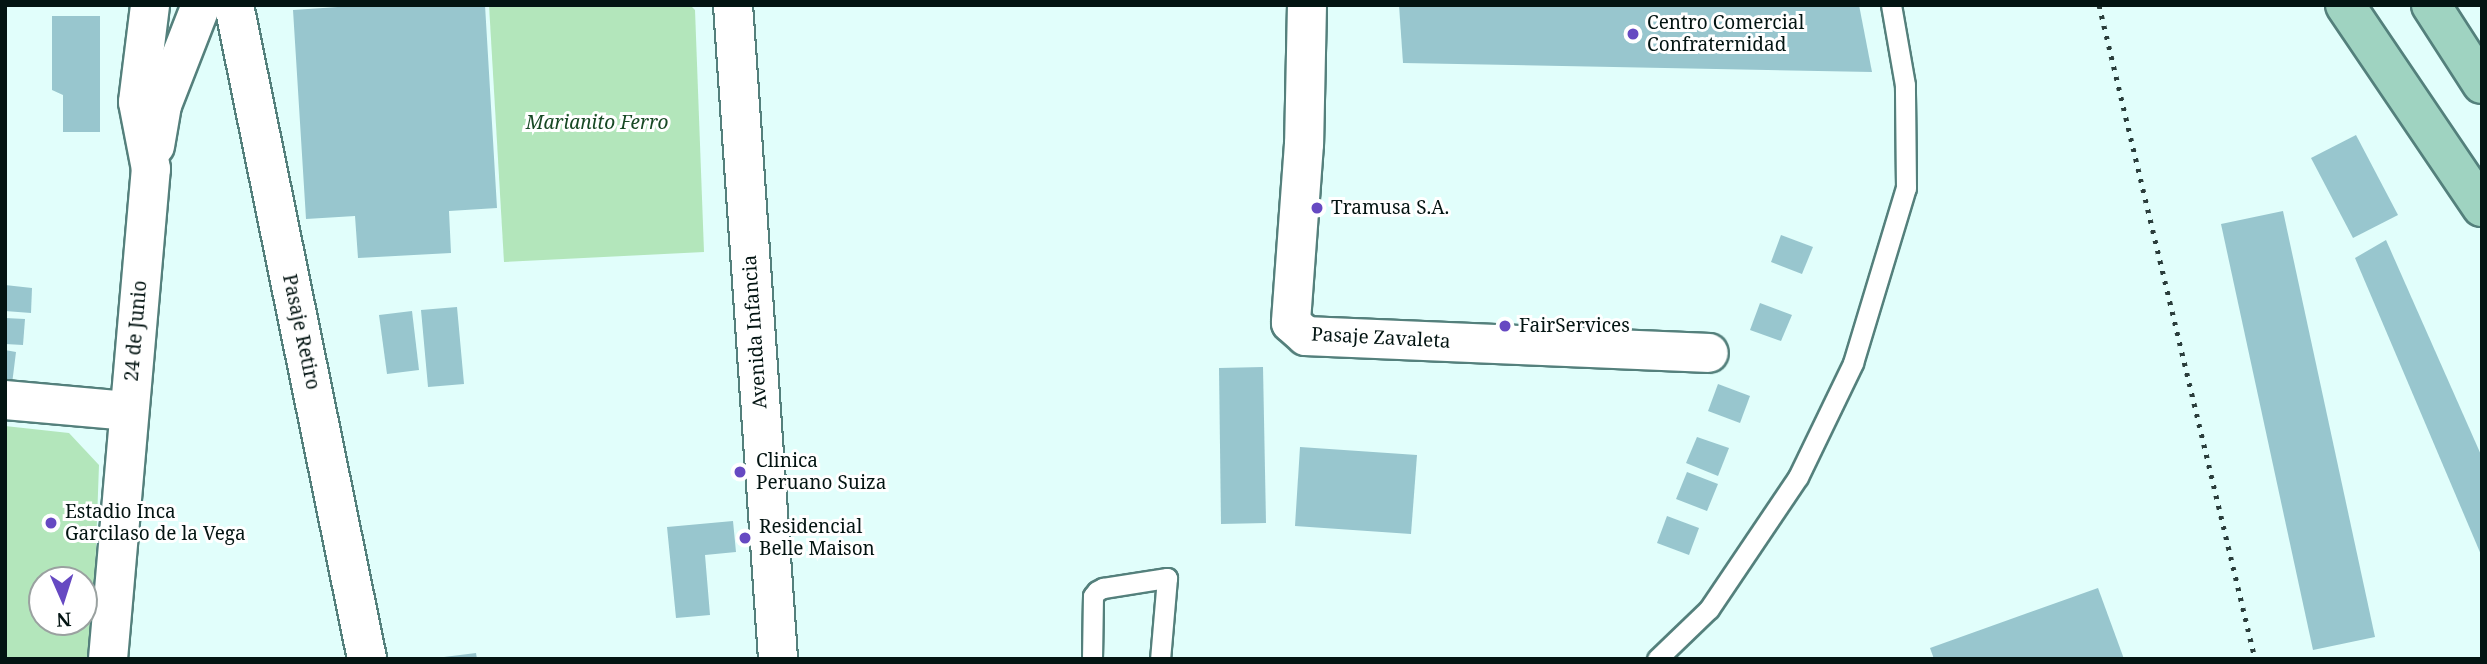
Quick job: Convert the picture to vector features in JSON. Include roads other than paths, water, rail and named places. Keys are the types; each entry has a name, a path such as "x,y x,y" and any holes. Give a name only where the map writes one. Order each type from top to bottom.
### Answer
{"main road":[{"path":"2345,5 2482,207"},
{"path":"2431,5 2482,84"}],"street":[{"name":"24 de Junio","path":"108,659 151,169 138,102 150,5"},
{"path":"151,169 162,105 201,5"},
{"name":"Pasaje Retiro","path":"234,5 367,659"},
{"name":"Avenida Infancia","path":"733,5 778,659"},
{"name":"Pasaje Zavaleta","path":"1307,5 1304,144 1291,323 1306,336 1709,353"},
{"path":"5,400 128,411"}],"lane":[{"path":"1657,659 1709,609 1798,477 1853,363 1906,188 1905,85 1891,5"},
{"path":"1092,659 1093,596 1097,591 1167,578 1160,659"}],"railway":[{"path":"2099,5 2255,659"}],"place":[{"name":"Centro Comercial Confraternidad","path":"1633,34"},
{"name":"Tramusa S.A.","path":"1317,208"},
{"name":"FairServices","path":"1505,326"},
{"name":"Clinica Peruano Suiza","path":"740,472"},
{"name":"Estadio Inca Garcilaso de la Vega","path":"51,523"},
{"name":"Residencial Belle Maison","path":"745,538"}],"park label":[{"name":"Marianito Ferro","path":"597,123"}]}
